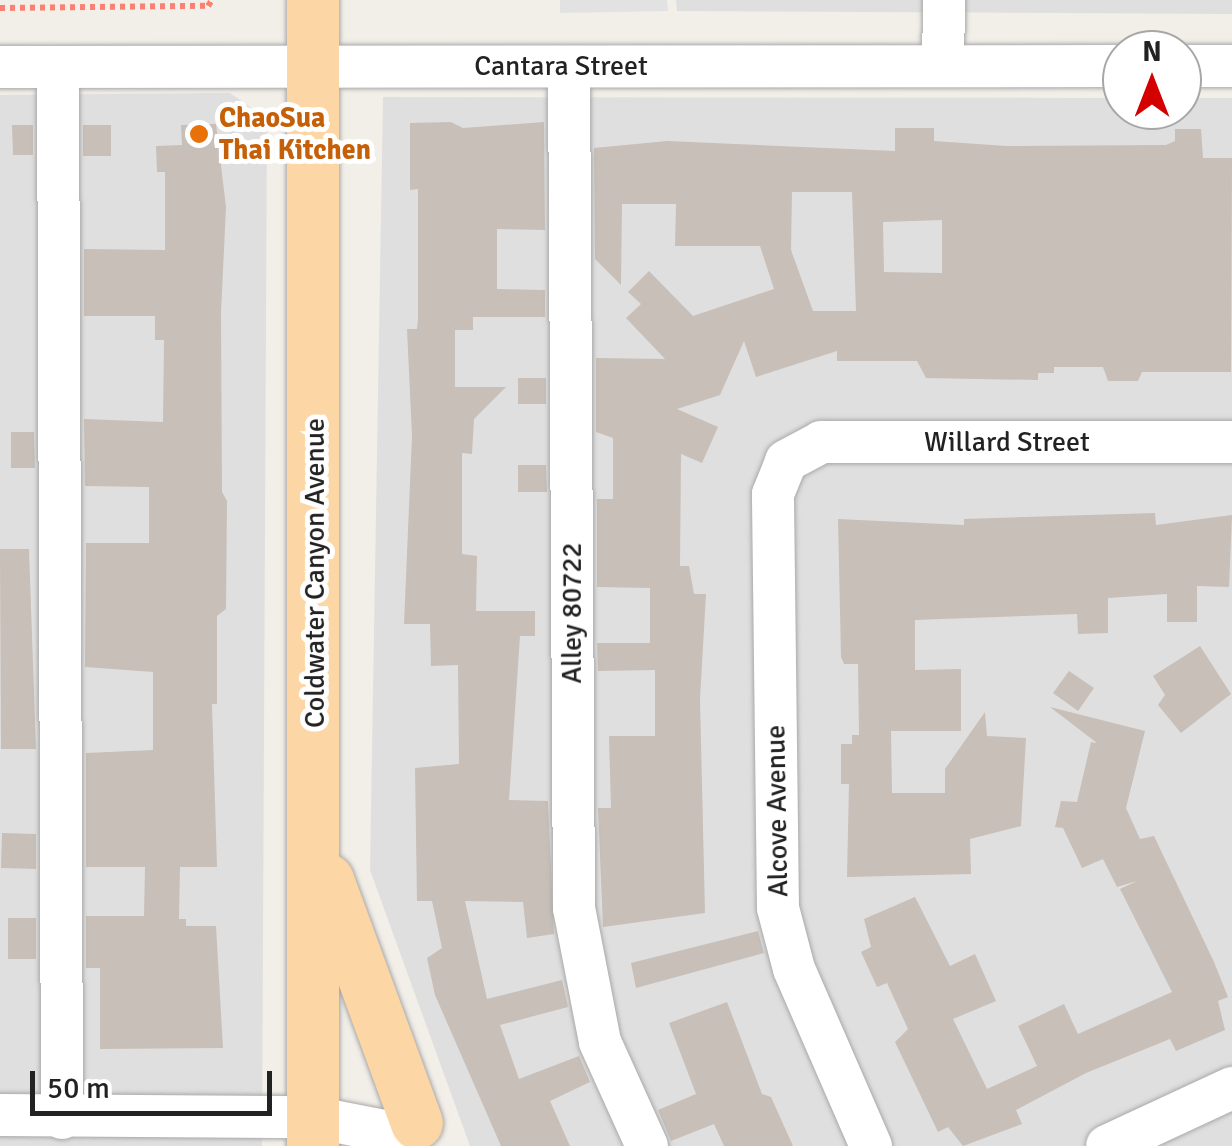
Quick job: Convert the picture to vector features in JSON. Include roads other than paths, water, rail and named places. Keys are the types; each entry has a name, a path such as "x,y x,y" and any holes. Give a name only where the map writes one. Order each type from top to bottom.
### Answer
{"main road":[{"name":"Coldwater Canyon Avenue","path":"313,1132 314,0"},
{"path":"314,842 415,1138"}],"street":[{"path":"943,66 944,0"},
{"name":"Cantara Street","path":"0,67 1102,66"},
{"path":"1202,66 1232,66"},
{"path":"58,67 62,1118"},
{"name":"Alley 80722","path":"569,67 574,908 600,1042 647,1146"},
{"name":"Willard Street","path":"786,461 821,442 1232,442"},
{"name":"Alcove Avenue","path":"786,461 773,494 778,908 794,969 872,1146"},
{"path":"1107,1146 1232,1088"},
{"path":"0,1116 313,1132 366,1105 415,1138"}],"place":[{"name":"ChaoSua Thai Kitchen","path":"199,134"}]}
